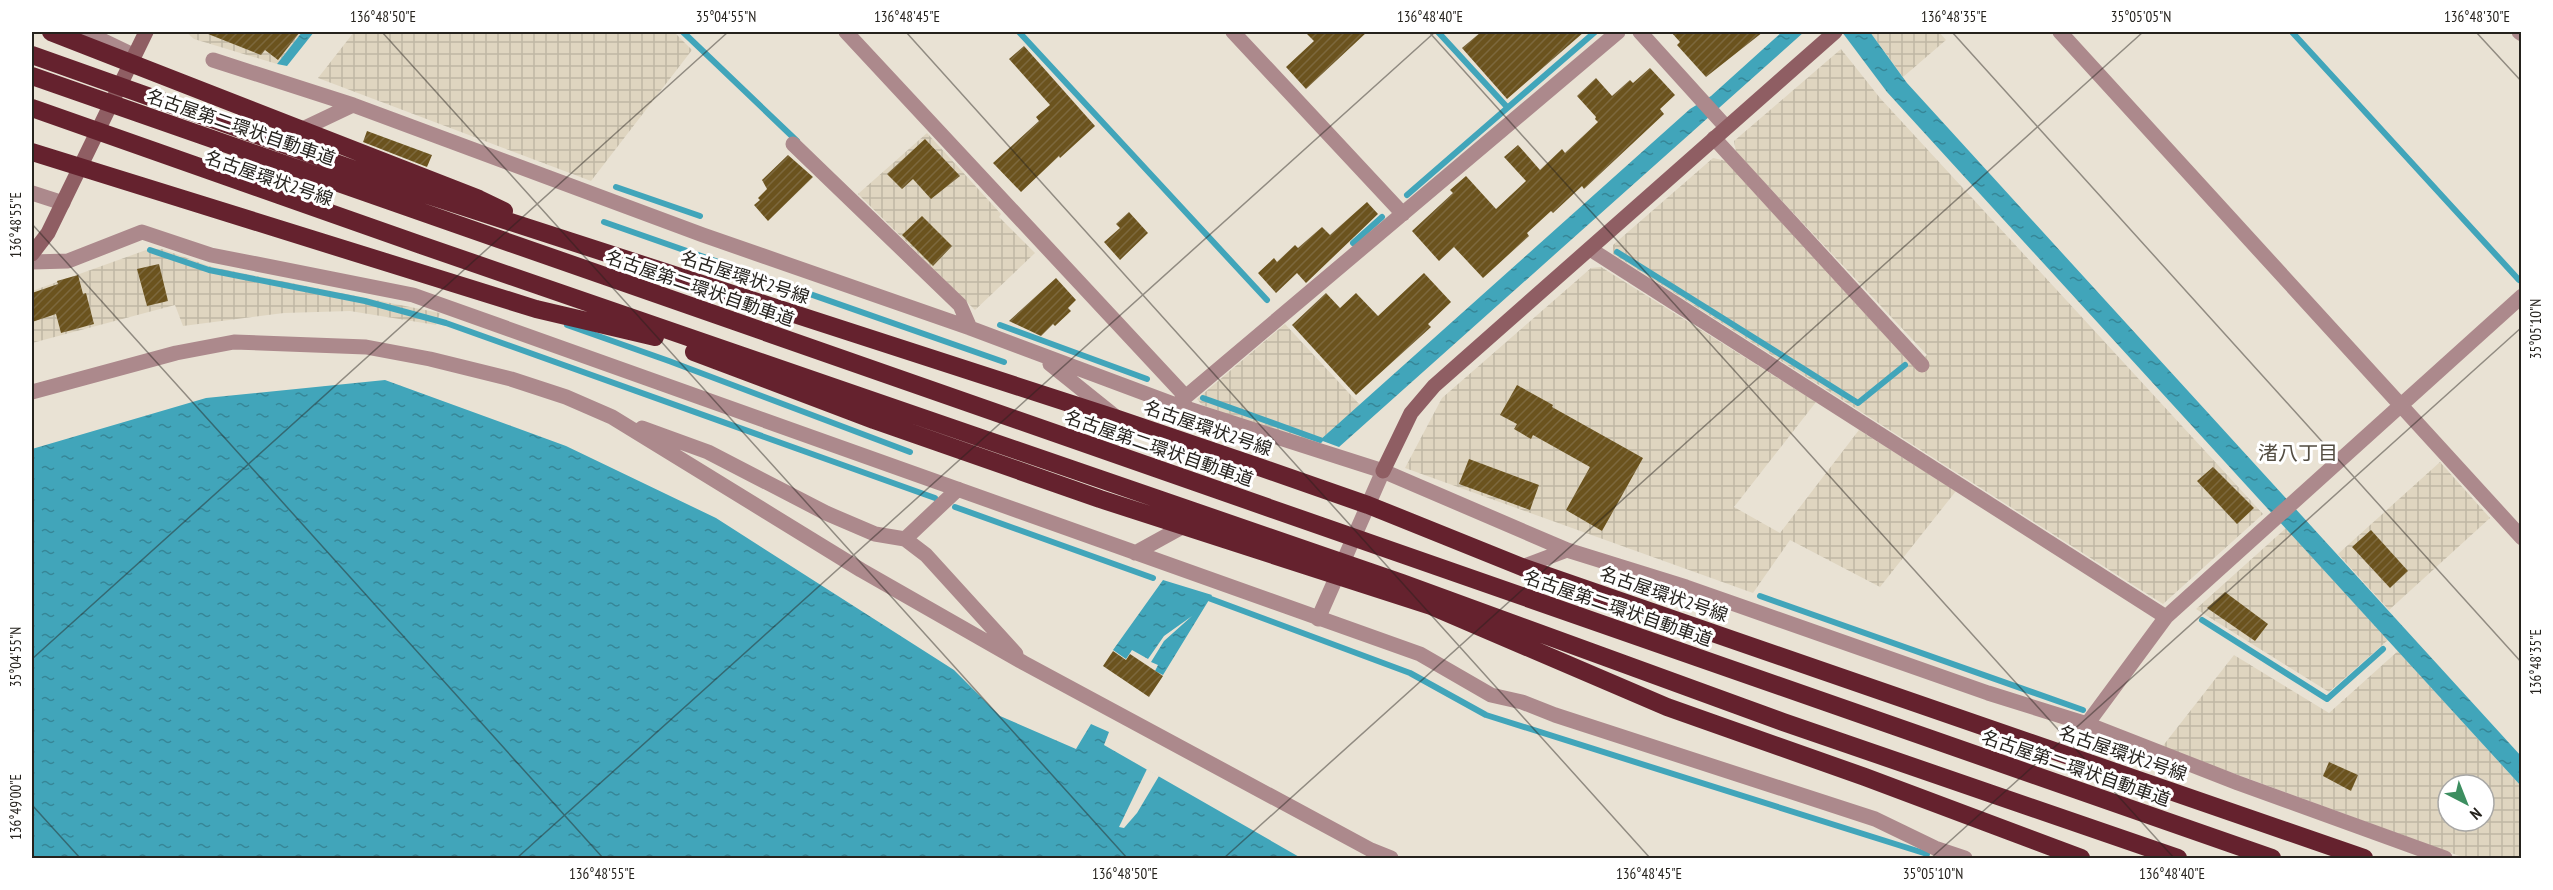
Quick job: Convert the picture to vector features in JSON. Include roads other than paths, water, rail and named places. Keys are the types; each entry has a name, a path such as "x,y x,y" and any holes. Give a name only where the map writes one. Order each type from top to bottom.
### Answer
{"highway":[{"path":"51,32 479,199 749,327"},
{"name":"名古屋環状2号線","path":"32,55 275,142 587,249 1118,419 1368,506 1522,567 2364,858"},
{"name":"名古屋第二環状自動車道","path":"32,76 2272,858"},
{"path":"32,108 756,361 1402,583 1783,722 2178,858"},
{"name":"名古屋環状2号線","path":"32,119 605,319 874,420 1184,526 1431,606 1667,707 1866,777 2081,858"},
{"path":"32,152 416,269 536,309 756,361"}],"street":[{"path":"85,32 133,55"},
{"path":"32,254 48,234 146,32"},
{"path":"846,32 1181,401"},
{"path":"1233,32 1403,214"},
{"path":"1181,401 1618,32"},
{"path":"1640,32 1722,123"},
{"path":"1318,619 1411,413 1434,386 1714,138 1722,123 1835,32"},
{"path":"2060,32 2522,538"},
{"path":"213,60 353,105 703,235 1383,471 1568,550 1686,586 1988,693 2087,724 2238,783 2445,858"},
{"path":"275,142 353,105"},
{"path":"1714,138 1922,365"},
{"path":"793,144 960,304 970,328"},
{"path":"32,193 63,203"},
{"path":"32,262 68,261 141,232 211,255 413,295 1420,654 1491,695 1522,702 1555,715 1875,819 1935,848 1965,858"},
{"path":"1590,249 2166,616"},
{"path":"2087,724 2166,616 2522,296"},
{"path":"32,392 176,353 234,342 366,347 430,358 511,379 566,397 612,417 708,452 826,513 875,534 904,539 926,555 1024,663"},
{"path":"1021,347 1059,369 1118,419"},
{"path":"612,417 861,570 1024,663 1371,850 1391,858"},
{"path":"904,539 958,489"},
{"path":"1135,553 1184,526"},
{"path":"1522,567 1568,550"}],"water":[{"path":"302,32 314,32 287,66 277,64"},
{"path":"1782,32 1804,32 1339,447 1320,440 1690,109 1711,96"},
{"path":"1842,32 1870,32 1907,83 2521,756 2521,786 1887,92"},
{"path":"385,380 566,446 716,518 954,670 1000,716 1076,749 1091,724 1109,732 1104,745 1301,858 32,858 32,449 206,398"},
{"path":"1163,580 1212,595 1163,675 1155,671 1158,665 1151,662 1164,641 1192,616 1164,636 1148,659 1132,650 1126,659 1113,650"}],"waterway":[{"path":"683,32 797,141"},
{"path":"1019,32 1267,300"},
{"path":"1438,32 1507,107"},
{"path":"1407,195 1595,32"},
{"path":"2292,32 2519,280"},
{"path":"616,187 700,216"},
{"path":"1353,243 1382,217"},
{"path":"604,222 1004,362"},
{"path":"150,250 209,270 365,301 446,323 935,498"},
{"path":"1617,252 1858,403 1905,365"},
{"path":"567,325 910,452"},
{"path":"1000,325 1147,379"},
{"path":"1203,398 1320,440"},
{"path":"955,507 1153,578"},
{"path":"1203,596 1410,673 1486,715 1927,854"},
{"path":"1760,596 2083,710"},
{"path":"2202,620 2327,699 2383,649"}],"district":[{"name":"渚八丁目","path":"2298,453"}]}
